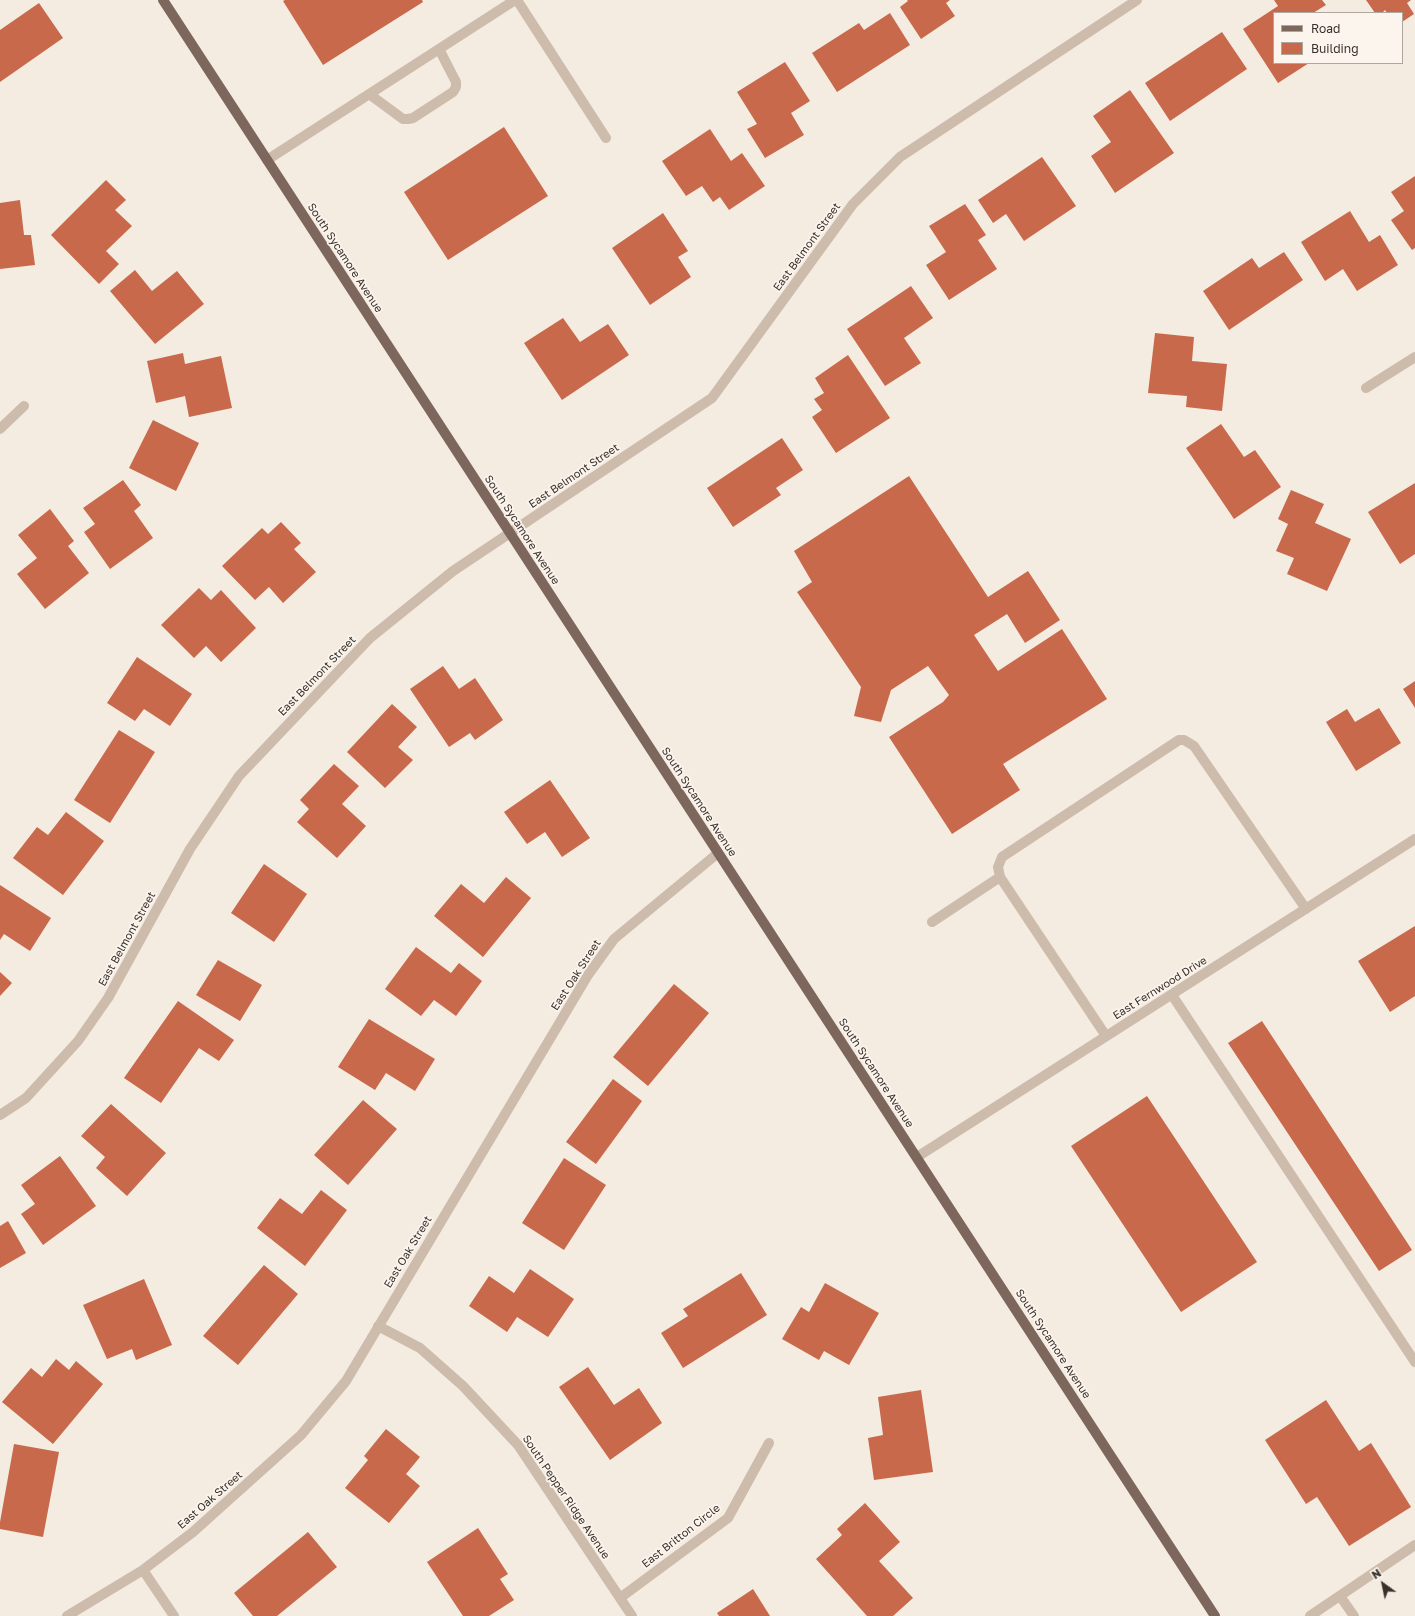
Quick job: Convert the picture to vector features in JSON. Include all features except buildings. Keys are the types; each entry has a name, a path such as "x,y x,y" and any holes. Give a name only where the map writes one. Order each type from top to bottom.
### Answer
{"main road":[{"name":"South Sycamore Avenue","path":"163,0 1215,1616"}],"street":[{"path":"267,160 439,48 516,0 606,138"},
{"name":"East Belmont Street","path":"0,1115 26,1098 78,1041 108,998 190,849 239,776 370,638 453,571 712,398 853,204 900,157 1137,0"},
{"path":"369,94 403,119 413,118 453,92 456,87 456,82 439,48"},
{"path":"1366,388 1415,357"},
{"path":"0,429 24,406"},
{"path":"1106,1036 1000,877 998,867 1002,857 1179,740 1184,740 1194,746 1306,909"},
{"name":"East Fernwood Drive","path":"917,1157 1415,839"},
{"name":"East Oak Street","path":"67,1616 143,1570 193,1532 301,1435 346,1381 588,975 614,939 718,853"},
{"path":"932,922 1000,877"},
{"path":"1172,995 1415,1362"},
{"name":"South Pepper Ridge Avenue","path":"378,1326 420,1348 463,1386 518,1445 632,1616"},
{"name":"East Britton Circle","path":"620,1598 728,1518 769,1443"},
{"path":"1310,1616 1415,1545"},
{"path":"143,1570 174,1616"},
{"path":"1340,1596 1354,1616"}]}
